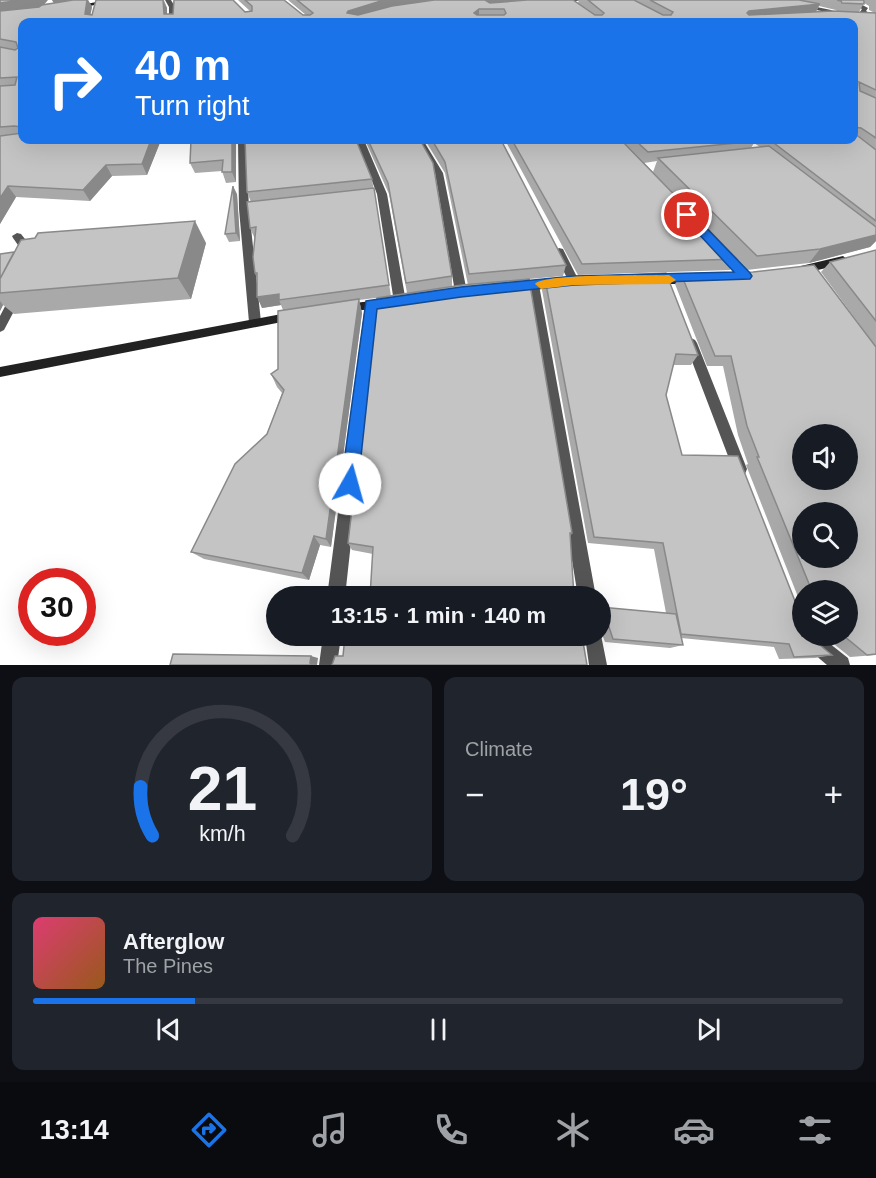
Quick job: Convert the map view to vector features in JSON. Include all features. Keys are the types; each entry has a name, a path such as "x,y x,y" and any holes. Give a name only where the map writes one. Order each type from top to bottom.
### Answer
{"street":[{"path":"63,9 116,0"},
{"path":"168,0 172,8 172,18"},
{"path":"549,3 579,0"},
{"path":"849,0 866,9 862,11 875,18"},
{"path":"568,1 575,7"},
{"path":"797,5 830,11 841,17"},
{"path":"819,17 852,18"},
{"path":"863,18 875,18"},
{"path":"242,144 244,209 255,321"},
{"path":"336,310 405,301 382,194 362,144"},
{"path":"421,144 439,173 461,292"},
{"path":"371,196 382,194"},
{"path":"244,209 256,208"},
{"path":"17,236 34,259"},
{"path":"502,288 579,281 553,241"},
{"path":"714,243 745,276"},
{"path":"788,271 812,273 854,257"},
{"path":"643,280 668,286 712,278"},
{"path":"533,285 585,586"},
{"path":"0,327 20,289"},
{"path":"337,586 371,305"},
{"path":"0,372 255,321 301,315"},
{"path":"684,325 744,479"},
{"path":"328,665 331,646"},
{"path":"595,646 598,665"},
{"path":"820,646 841,665"}],"building":[{"path":"0,0 21,0 0,3"},
{"path":"73,0 87,0 85,14 92,15 96,0 163,0 164,14 173,14 174,0 233,0 245,12 252,11 252,6 245,0 284,0 303,15 310,15 313,13 297,0 384,0 347,13 358,15 392,6 434,0 485,0 490,3 573,0 595,15 602,15 604,13 588,0 634,0 663,15 671,15 673,12 650,0 799,0 820,4 747,13 749,15 833,11 876,13 876,90 859,82 860,91 876,98 876,138 858,128 858,18 18,18 18,48 16,42 0,39 0,11 39,7","holes":["479,9 504,9 506,13 504,15 474,13"]},
{"path":"837,0 863,0 864,4 842,3"},
{"path":"0,47 15,50 18,48 18,126 0,127 0,86 15,85 17,77 0,78"},
{"path":"18,134 18,144 150,144 142,164 106,165 83,190 8,186 0,198 0,136"},
{"path":"858,136 876,150 876,221 775,144 858,144"},
{"path":"191,144 232,144 232,172 222,172 223,160 190,163"},
{"path":"245,144 358,144 372,179 247,192"},
{"path":"370,144 422,144 433,163 452,276 406,283 388,183"},
{"path":"434,144 503,144 566,265 469,274 445,162"},
{"path":"514,144 625,144 737,259 582,264"},
{"path":"639,144 727,144 648,152"},
{"path":"769,146 876,227 876,235 820,249 757,256 658,158"},
{"path":"233,186 236,233 225,234"},
{"path":"374,188 389,285 279,300 279,294 257,297 257,273 255,273 253,257 256,227 250,228 247,202"},
{"path":"195,221 178,278 0,293 0,279 21,240 35,238 38,233"},
{"path":"876,250 876,321 830,262"},
{"path":"14,252 4,271 0,279 0,254"},
{"path":"814,265 876,347 876,654 867,655 856,646 858,646 858,580 807,580 803,568 858,568 858,502 792,502 792,542 757,457 759,457 747,426 731,356 715,356 681,274 753,272"},
{"path":"666,273 698,355 676,354 666,395 682,455 738,456 792,594 792,646 821,646 832,655 794,657 789,644 681,634 663,543 594,537 545,279"},
{"path":"529,279 572,533 570,533 573,586 371,586 373,547 348,543 377,298 462,285"},
{"path":"359,299 326,539 314,536 302,573 191,552 235,464 267,434 284,390 271,374 278,369 278,311"},
{"path":"611,608 676,614 683,645 613,639"},
{"path":"344,646 584,646 587,665 332,665 335,656 343,656"},
{"path":"173,654 311,656 312,665 170,665"}],"slow traffic":[{"path":"541,284 574,281 669,280"}],"route":[{"path":"350,484 371,305 461,292 574,281 746,276 687,215"}]}
